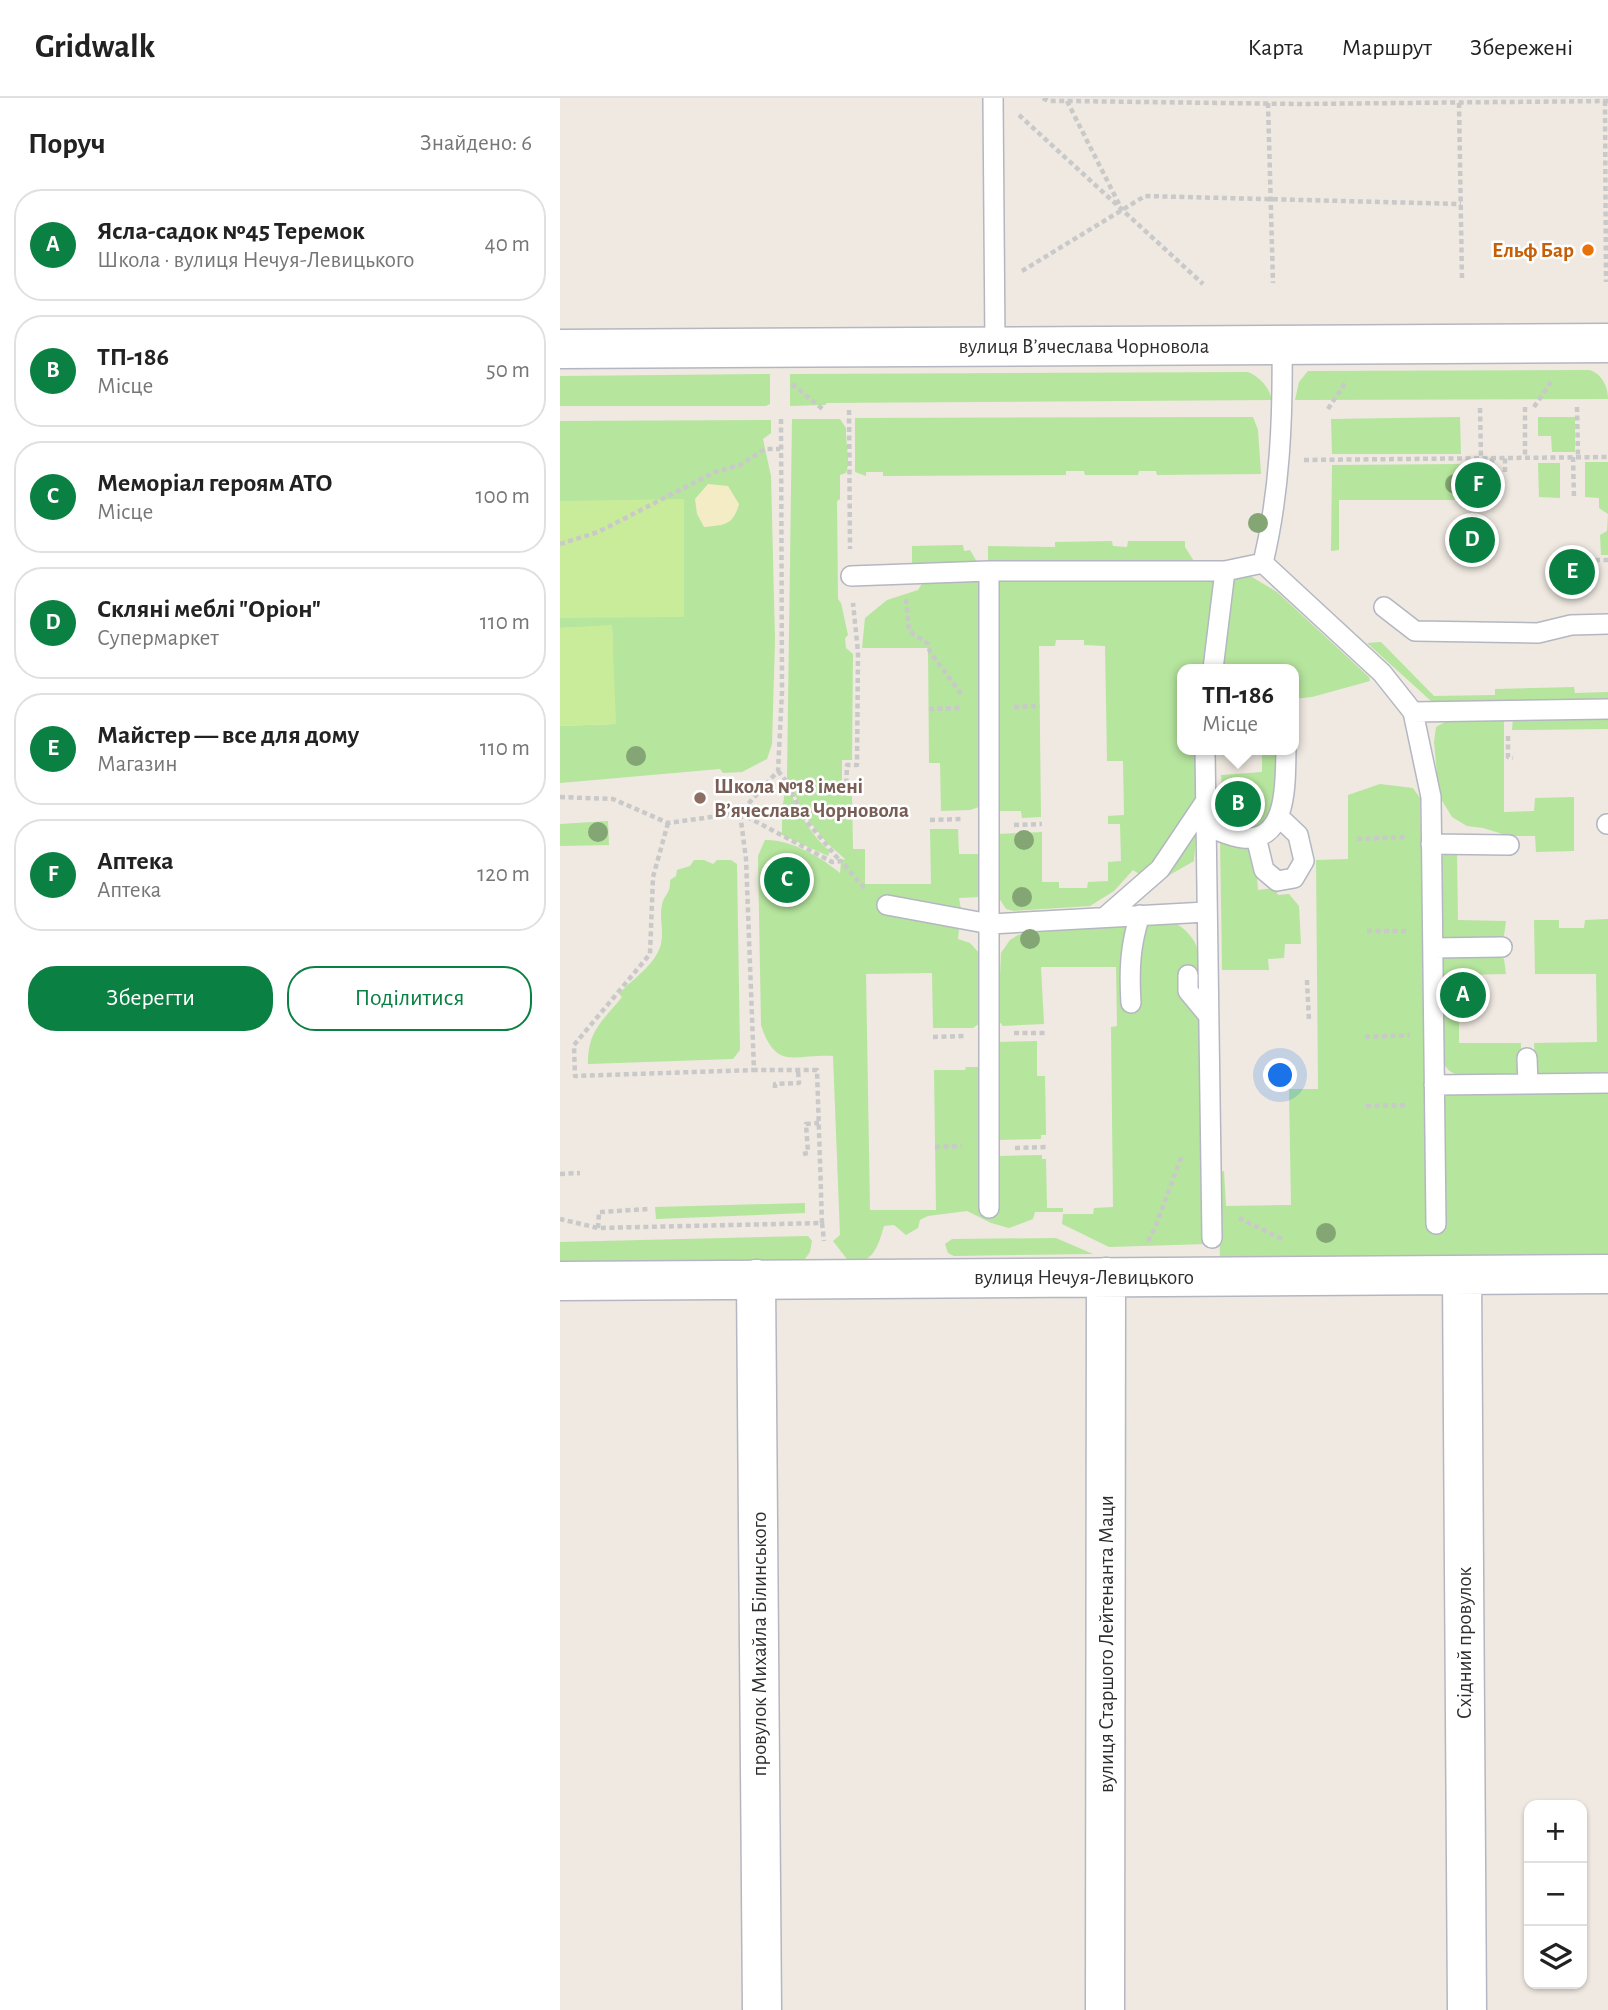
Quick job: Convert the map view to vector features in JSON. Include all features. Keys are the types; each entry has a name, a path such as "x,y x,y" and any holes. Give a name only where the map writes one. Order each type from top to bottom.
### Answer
{"street":[{"name":"вулиця Вʼячеслава Чорновола","path":"560,349 1608,342"},
{"name":"вулиця Нечуя-Левицького","path":"560,1281 1608,1274"},
{"name":"Східний провулок","path":"1462,1275 1466,2010"},
{"name":"вулиця Старшого Лейтенанта Маци","path":"1105,2010 1106,1277"},
{"name":"провулок Михайла Білинського","path":"756,1279 762,2010"}],"lane":[{"path":"993,98 995,346"},
{"path":"1263,563 1271,531 1279,460 1283,408 1282,345"},
{"path":"851,576 989,571 1225,571 1263,563"},
{"path":"1263,563 1381,673 1413,712 1431,797 1436,1224"},
{"path":"989,571 989,1208"},
{"path":"1214,664 1225,571"},
{"path":"1384,607 1415,631 1538,633 1571,625 1608,624"},
{"path":"1413,712 1608,709"},
{"path":"1205,755 1212,1238"},
{"path":"1206,826 1242,838 1256,837 1269,830 1279,817 1285,788 1286,755"},
{"path":"1105,917 1160,869 1205,802"},
{"path":"1256,837 1264,870 1277,881 1294,878 1304,860 1297,835 1279,817"},
{"path":"1431,840 1509,845"},
{"path":"887,905 990,923 1206,912"},
{"path":"1131,1003 1129,962 1132,939 1140,915"},
{"path":"1432,940 1502,947"},
{"path":"1188,975 1188,991 1209,1015"},
{"path":"1527,1058 1528,1084"},
{"path":"1434,1095 1528,1084 1608,1083"}],"path":[{"path":"1043,98 1067,101 1268,103 1606,101 1606,282"},
{"path":"1067,101 1122,210"},
{"path":"1268,103 1273,283"},
{"path":"1458,103 1462,280"},
{"path":"1011,107 1203,284"},
{"path":"994,287 1146,196 1461,204"},
{"path":"790,382 825,411"},
{"path":"1525,407 1525,458"},
{"path":"1574,498 1577,407"},
{"path":"1479,473 1480,408"},
{"path":"754,1070 746,859 740,813 778,771 782,691 781,419"},
{"path":"560,544 598,531 715,472 740,465 765,449 780,449"},
{"path":"1279,460 1608,457"},
{"path":"1492,458 1492,473"},
{"path":"1505,458 1505,472"},
{"path":"1595,560 1608,560"},
{"path":"904,574 909,631 928,644 930,652 964,697"},
{"path":"1508,734 1508,757 1513,758"},
{"path":"778,771 786,781 804,818 862,887 887,905"},
{"path":"560,797 613,799 668,823 740,813 832,862 841,861"},
{"path":"668,823 653,877 650,954 574,1045 575,1076 817,1070 824,1241"},
{"path":"1357,839 1431,840"},
{"path":"1367,931 1432,940"},
{"path":"1307,980 1308,1021"},
{"path":"1365,1037 1433,1035"},
{"path":"775,1088 775,1084 799,1083 798,1070"},
{"path":"1366,1106 1434,1095"},
{"path":"803,1154 808,1153 806,1124 819,1123"},
{"path":"1144,1247 1155,1228 1182,1154"},
{"path":"571,1166 572,1173"},
{"path":"560,1174 580,1173"},
{"path":"1212,1198 1249,1224 1293,1244"},
{"path":"598,1228 599,1212 645,1208"},
{"path":"560,1219 598,1228 822,1223"}],"green space":[{"path":"1590,370 1604,382 1608,399 1295,400 1299,382 1308,371"},
{"path":"1248,372 1263,383 1272,400 827,403 790,406 790,374"},
{"path":"770,374 770,404 766,406 560,406 560,376"},
{"path":"1253,417 1258,430 1261,474 1157,475 1156,471 1139,471 1138,475 1085,475 1084,471 1066,471 1066,475 883,476 883,472 866,472 866,476 855,472 855,418"},
{"path":"1460,417 1461,454 1332,454 1331,419"},
{"path":"1538,417 1575,417 1575,452 1552,452 1551,436 1538,436"},
{"path":"792,419 840,419 846,428 847,468 846,473 840,475 840,499 837,501 838,599 848,635 845,638 846,648 853,654 852,760 842,760 842,795 852,796 853,849 865,849 865,884 931,884 930,829 958,829 959,854 978,854 979,897 959,898 961,909 958,939 970,943 982,956 980,1023 973,1028 933,1028 932,973 866,974 870,1210 936,1210 934,1070 965,1070 966,1067 980,1067 987,1138 978,1138 978,1141 998,1159 999,1156 1042,1155 1042,1159 1046,1159 1047,1208 1063,1208 1063,1212 1035,1212 1033,1219 1009,1228 991,1223 967,1211 928,1216 920,1220 918,1228 906,1235 894,1225 884,1226 870,1257 850,1263 833,1241 840,1235 833,1056 788,1057 780,1054 773,1049 761,1025 758,856 765,840 785,842 805,850 840,873 841,861 845,859 828,844 805,816 787,778"},
{"path":"771,420 771,433 763,439 771,476 775,640 772,744 767,759 742,772 723,773 720,769 560,783 560,726 615,724 612,626 560,628 560,421"},
{"path":"1585,462 1608,462 1608,514 1599,508 1599,498 1585,497"},
{"path":"1538,463 1560,463 1560,498 1539,497"},
{"path":"1460,464 1461,498 1339,500 1339,550 1331,551 1332,465"},
{"path":"684,499 684,617 560,618 560,501"},
{"path":"1608,514 1608,555 1601,555 1600,535 1607,531"},
{"path":"1112,541 1113,546 1127,547 1128,541 1185,541 1185,547 1197,566 1233,577 1252,577 1277,592 1369,677 1370,681 1299,698 1299,664 1177,664 1177,755 1203,755 1194,861 1154,884 1133,870 1114,891 1090,906 1014,911 1006,909 999,898 998,834 1042,832 1042,882 1059,882 1059,888 1087,888 1088,882 1108,881 1108,862 1121,861 1120,824 1108,824 1108,816 1124,815 1123,761 1107,761 1105,646 1084,645 1084,640 1056,640 1055,646 1039,646 1041,817 1022,818 1021,811 999,811 999,762 982,765 982,806 970,810 941,811 940,763 929,763 928,648 862,648 865,618 887,600 918,590 935,563 912,563 912,546 963,545 964,551 970,550 984,574 988,562 988,546 1055,547 1055,542"},
{"path":"612,625 616,724 560,726 560,628"},
{"path":"1381,642 1434,696 1495,695 1495,689 1574,687 1575,693 1608,692 1608,701 1431,701 1367,643"},
{"path":"1608,716 1608,729 1512,730 1513,717"},
{"path":"1452,718 1504,718 1504,812 1534,811 1535,798 1574,797 1574,851 1536,852 1535,836 1509,836 1467,826 1452,817 1441,799 1434,742 1436,727"},
{"path":"1262,755 1278,755 1278,790 1267,823 1245,828 1223,825 1223,822 1254,822 1254,785 1222,785 1221,775 1262,772"},
{"path":"786,783 810,829 830,851 828,856 782,835"},
{"path":"1380,784 1413,788 1420,798 1430,1230 1444,1230 1441,1104 1446,1096 1608,1094 1608,1258 1220,1260 1218,1172 1224,1171 1226,1206 1291,1205 1289,1089 1318,1089 1316,860 1348,859 1348,795"},
{"path":"608,821 609,845 560,846 560,824"},
{"path":"1220,838 1241,848 1255,847 1258,890 1275,888 1278,895 1289,894 1299,906 1301,944 1285,944 1284,958 1268,959 1269,970 1222,970"},
{"path":"1444,855 1457,855 1458,920 1506,921 1501,939 1439,940 1440,859"},
{"path":"694,860 713,864 717,860 731,860 737,864 740,1050 733,1059 588,1064 593,1034 622,997 619,994 649,965 658,952 662,939 661,910 670,880 676,876 677,870 690,866"},
{"path":"1608,919 1608,1075 1536,1078 1534,1043 1597,1042 1596,974 1535,974 1534,920 1559,920 1559,928 1584,928 1585,920"},
{"path":"1174,922 1193,939 1205,975 1207,1244 1109,1247 1062,1224 1063,1214 1093,1214 1094,1208 1113,1207 1111,1027 1117,1026 1116,967 1041,967 1044,1024 1003,1026 998,1020 1001,953 1010,940 1033,931"},
{"path":"1501,956 1506,974 1459,975 1459,1043 1521,1043 1520,1079 1465,1078 1447,1069 1442,1060 1439,957"},
{"path":"1037,1041 1037,1076 1045,1076 1046,1135 1041,1135 1041,1139 1000,1140 992,1132 998,1042"},
{"path":"805,1203 805,1213 656,1219 655,1207"},
{"path":"808,1236 812,1241 810,1252 802,1263 560,1264 560,1242"},
{"path":"1056,1238 1093,1254 954,1256 948,1253 945,1244 952,1239"}],"sand":[{"path":"708,484 728,486 739,504 734,517 727,523 704,527 697,514 695,499"}],"place":[{"name":"Ельф Бар","path":"1588,250"},
{"name":"Аптека","path":"1478,485"},
{"name":"Скляні меблі \"Оріон\"","path":"1472,540"},
{"name":"Майстер — все для дому","path":"1572,572"},
{"name":"Школа №18 імені В’ячеслава Чорновола","path":"700,798"},
{"name":"ТП-186","path":"1238,804"},
{"name":"Меморіал героям АТО","path":"787,880"},
{"name":"Ясла-садок №45 Теремок","path":"1463,995"}]}
